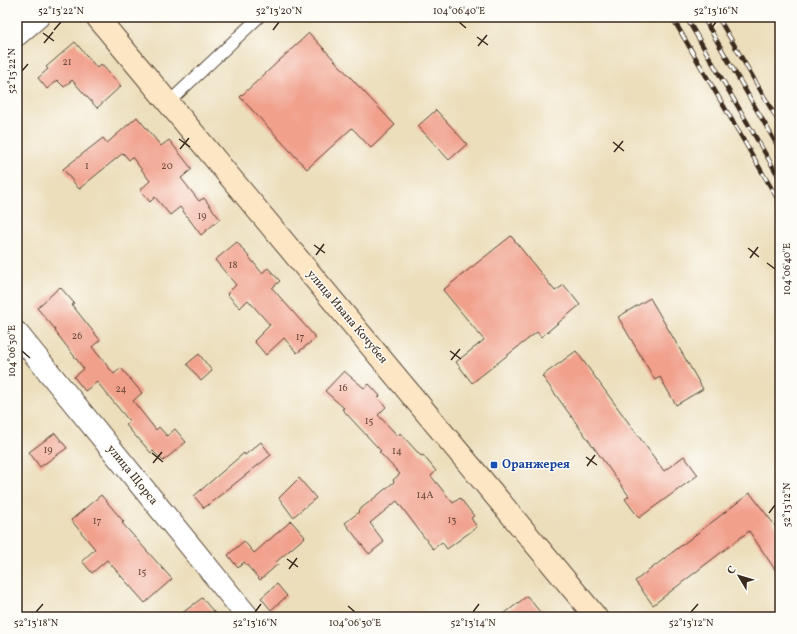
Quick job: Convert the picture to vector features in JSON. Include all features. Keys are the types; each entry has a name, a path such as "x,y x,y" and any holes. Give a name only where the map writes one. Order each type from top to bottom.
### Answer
{"street":[{"path":"17,35 38,17"},
{"name":"улица Ивана Кочубея","path":"97,17 596,617"},
{"name":"улица Щорса","path":"17,333 248,617"}],"lane":[{"path":"168,103 259,17"}],"building":[{"path":"309,33 395,125 371,148 352,128 307,169 240,97"},
{"path":"75,42 97,68 101,64 121,86 97,108 72,80 64,87 57,80 47,89 38,78 48,69 46,67"},
{"path":"436,110 467,144 449,160 418,126"},
{"path":"137,117 161,146 169,140 192,169 181,178 199,201 204,198 220,219 201,235 180,207 170,215 155,197 150,202 140,190 150,181 132,157 129,160 123,153 79,189 63,169 103,138 107,143"},
{"path":"511,236 555,291 564,285 580,305 541,337 537,332 472,383 456,362 484,340 443,290"},
{"path":"237,242 262,273 268,268 280,281 272,288 316,338 297,353 284,338 266,355 254,341 270,325 248,300 240,308 227,294 236,285 215,260"},
{"path":"60,287 74,303 72,305 100,340 92,347 114,374 121,368 142,393 133,401 156,430 159,427 167,436 175,429 186,442 163,461 153,451 151,453 126,425 130,422 97,382 85,391 74,377 84,369 55,331 56,330 37,308"},
{"path":"650,298 703,389 676,405 660,377 655,380 618,317"},
{"path":"576,351 664,471 684,456 698,475 639,518 625,499 629,496 542,376"},
{"path":"199,354 212,371 201,381 187,364"},
{"path":"344,371 364,388 369,384 380,396 378,398 386,407 378,415 398,436 400,433 421,456 423,455 436,471 431,476 453,503 460,498 474,516 471,518 477,527 447,549 442,542 433,549 397,501 370,523 384,542 369,554 345,523 394,482 393,480 400,474 342,409 344,408 325,391"},
{"path":"55,433 67,448 40,467 29,452"},
{"path":"261,442 271,455 204,508 194,496 244,453 245,455"},
{"path":"299,478 316,498 293,517 279,498"},
{"path":"750,493 780,532 780,577 749,531 653,605 635,581"},
{"path":"101,495 124,522 122,523 172,579 145,603 107,560 92,573 82,561 95,549 71,520"},
{"path":"291,521 305,537 276,562 278,564 260,580 244,562 238,568 228,555 244,541 254,553"},
{"path":"277,584 287,596 271,610 261,598"},
{"path":"527,596 544,617 500,617"},
{"path":"202,598 218,617 177,617"}],"railway":[{"path":"672,17 780,203"},
{"path":"686,17 780,179"},
{"path":"703,17 780,150"},
{"path":"718,17 780,124"}],"place":[{"name":"Оранжерея","path":"494,465"}]}
